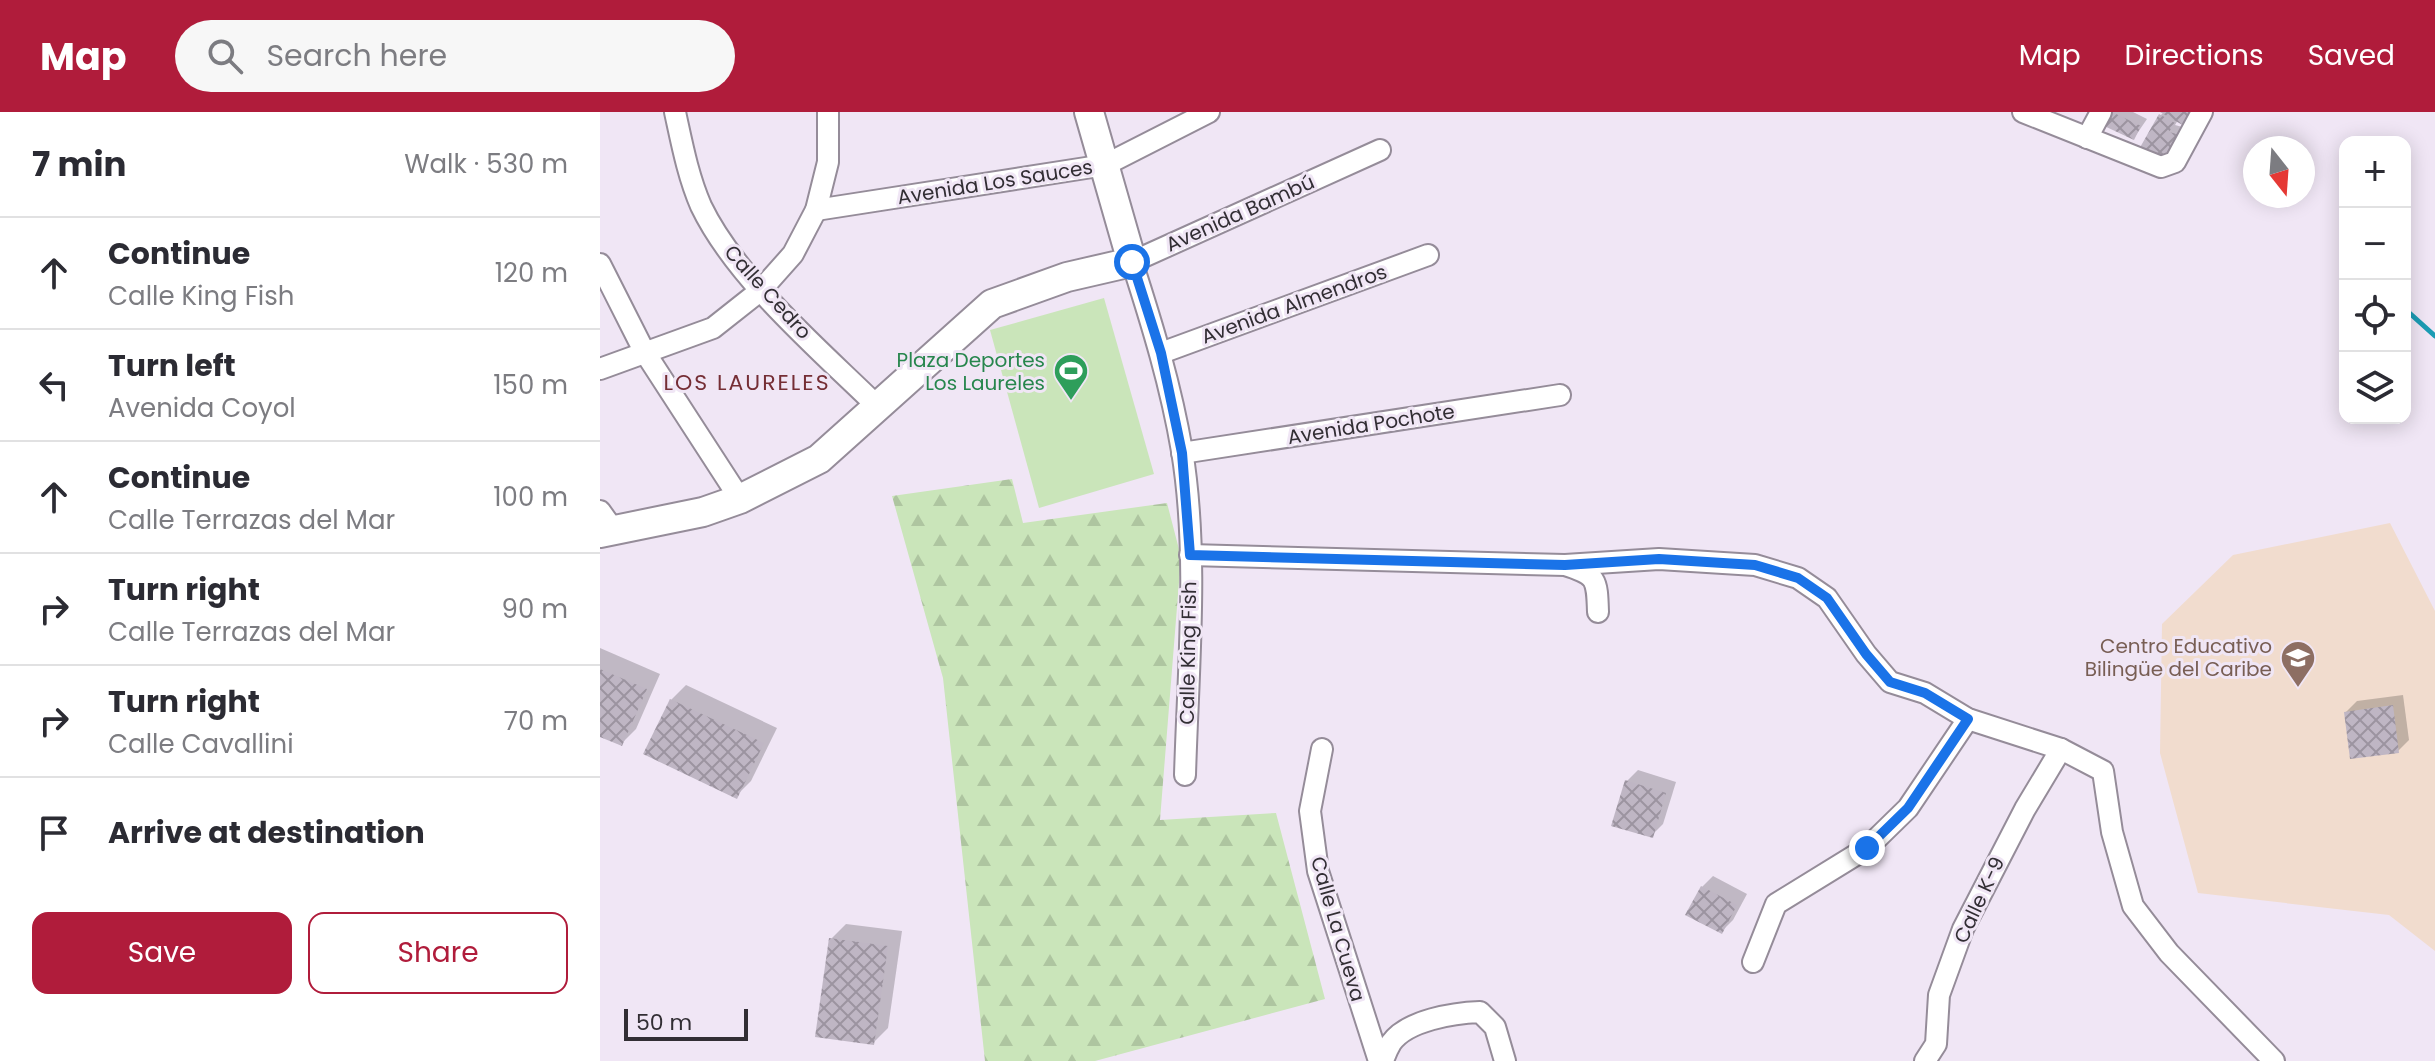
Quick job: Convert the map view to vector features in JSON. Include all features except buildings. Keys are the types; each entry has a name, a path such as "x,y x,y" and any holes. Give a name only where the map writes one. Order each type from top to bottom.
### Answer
{"street":[{"name":"Calle Cedro","path":"675,112 685,161 701,206 730,255 878,407"},
{"path":"600,369 713,328 761,290 793,254 816,210 828,162 828,112"},
{"name":"Calle King Fish","path":"1089,112 1161,353 1182,453 1190,555 1185,775"},
{"name":"Avenida Los Sauces","path":"816,210 1105,165 1209,112"},
{"path":"2023,112 2161,167 2175,162 2202,112"},
{"path":"2087,138 2101,112"},
{"name":"Avenida Bambú","path":"605,525 703,512 740,499 819,459 992,304 1067,277 1132,262 1380,150"},
{"name":"Avenida Almendros","path":"1161,353 1428,255"},
{"path":"600,264 644,351 740,499"},
{"name":"Avenida Pochote","path":"1182,453 1560,395"},
{"path":"1190,555 1565,565 1659,559 1755,565 1798,578 1827,598 1890,682 1925,693 1968,719 2061,749 2103,771 2112,832 2133,906 2169,953 2274,1061"},
{"path":"1565,565 1589,573 1597,583 1598,612"},
{"path":"1753,962 1776,904 1867,848 1908,808 1968,719"},
{"name":"Calle La Cueva","path":"1322,749 1310,811 1318,871 1381,1061"},
{"name":"Calle K-9","path":"1925,1061 1936,1044 1939,995 1963,929 2025,809 2061,749"},
{"path":"1381,1061 1392,1041 1420,1023 1458,1012 1480,1012 1495,1027 1505,1061"}],"shaded area":[{"name":"Centro Educativo Bilingüe del Caribe","path":"2390,523 2435,611 2435,951 2389,915 2198,893 2160,753 2162,624 2233,555"}],"green space":[{"name":"Plaza Deportes Los Laureles","path":"1104,298 1154,474 1039,508 990,330"},
{"path":"1012,479 1023,523 1167,503 1181,557 1160,820 1276,813 1325,999 1095,1061 985,1061 943,678 892,496"}],"waterway":[{"path":"2411,314 2435,336"}],"place":[{"name":"Plaza Deportes Los Laureles","path":"1071,402"},
{"name":"Centro Educativo Bilingüe del Caribe","path":"2298,689"}],"district":[{"name":"LOS LAURELES","path":"747,382"}],"route":[{"path":"1132,262 1161,353 1182,453 1190,555 1565,565 1659,559 1755,565 1798,578 1827,598 1890,682 1925,693 1968,719 1908,808 1867,848"}]}
